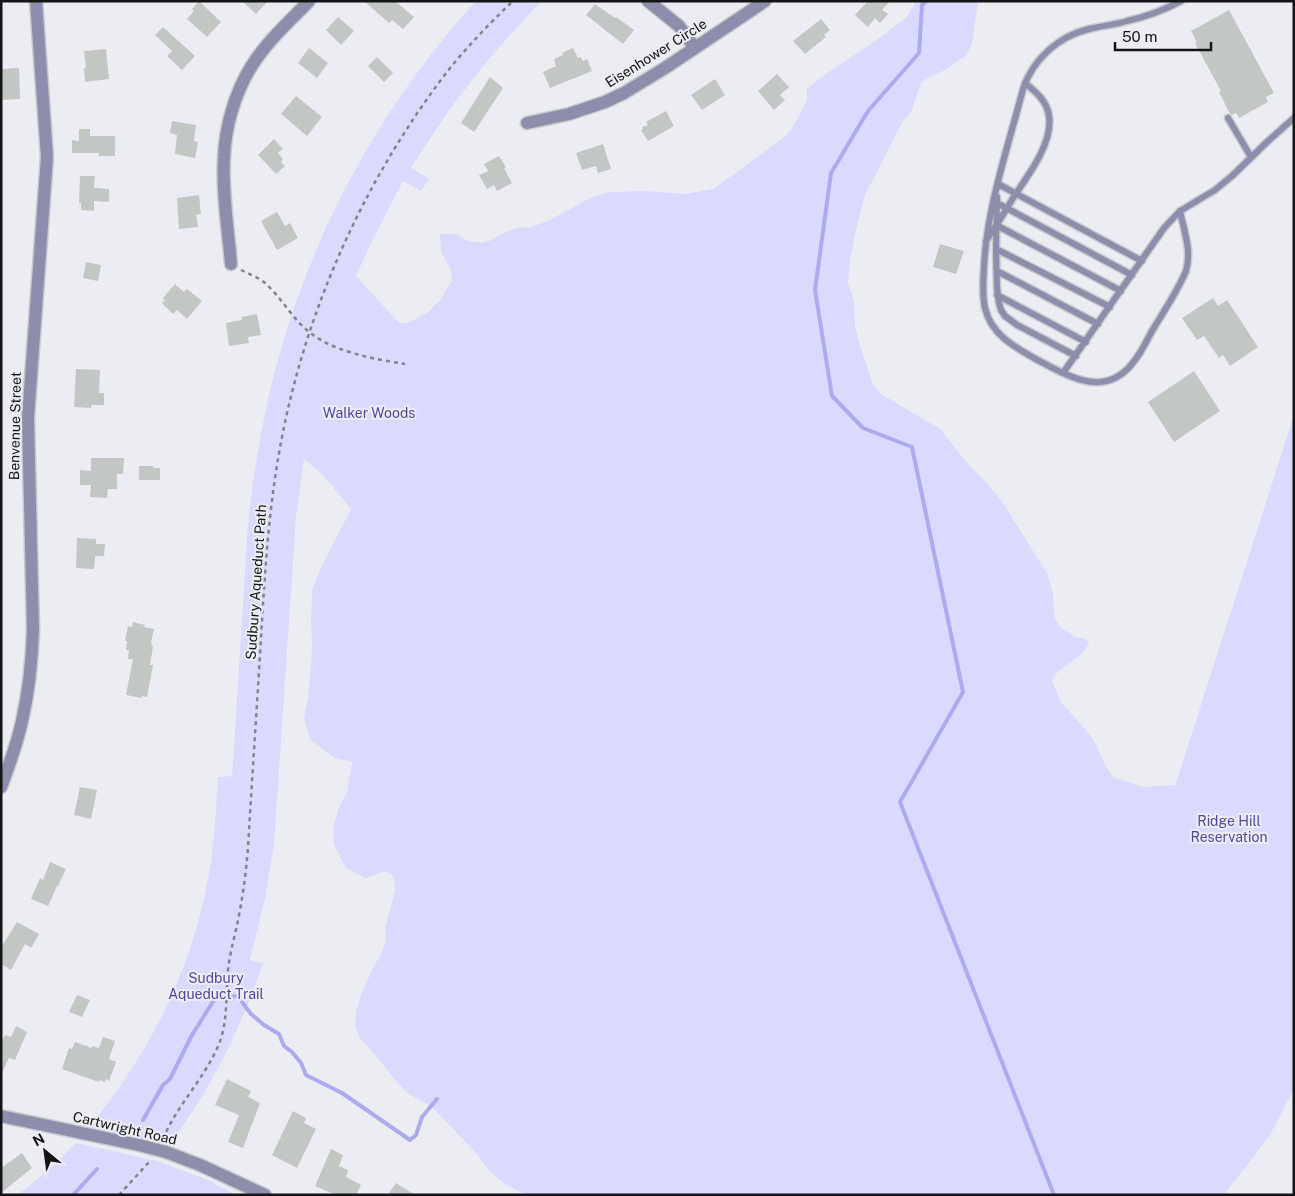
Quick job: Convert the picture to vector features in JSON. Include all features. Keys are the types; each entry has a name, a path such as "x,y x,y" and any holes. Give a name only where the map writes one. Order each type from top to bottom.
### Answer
{"street":[{"name":"Benvenue Street","path":"1,787 4,768 24,711 30,678 32,644 28,418 47,157 36,1"},
{"path":"231,264 224,168 225,147 231,117 241,86 252,66 270,42 309,1"},
{"path":"648,1 679,26 695,48"},
{"name":"Eisenhower Circle","path":"527,123 569,114 624,93 766,1"},
{"name":"Cartwright Road","path":"1,1116 158,1149 200,1164 265,1195"}],"lane":[{"path":"1180,211 1188,251 1188,265 1184,277 1136,360 1121,374 1103,381 1079,380 1025,352 1005,339 995,330 990,322 983,292 987,227 1025,83 1035,66 1044,54 1071,35 1088,29 1146,16 1181,1"},
{"path":"985,242 1038,158 1046,141 1050,117 1041,97 1025,83"},
{"path":"1228,118 1251,157"},
{"path":"1063,373 1164,228 1180,211 1215,190 1294,118"},
{"path":"998,184 1142,261"},
{"path":"998,184 996,226 997,295 1001,310 1011,321 1076,356"},
{"path":"997,203 1132,275"},
{"path":"996,226 1121,291"},
{"path":"996,249 1110,308"},
{"path":"997,271 1098,324"},
{"path":"997,295 1086,342"}],"path":[{"name":"Sudbury Aqueduct Path","path":"119,1195 147,1165 158,1149 167,1128 205,1070 218,1046 224,1028 230,956 243,894 248,848 271,504 281,439 309,332 336,263 368,195 386,164 428,98 452,66 513,1"},
{"path":"231,264 264,282 309,332 324,341 376,359 406,364"}],"green space":[{"path":"476,1 542,1 488,61 441,123 411,168 429,179 421,191 403,181 356,276 399,323 408,323 428,312 440,300 452,280 451,271 441,251 440,234 456,234 468,241 482,243 508,231 531,227 548,221 592,197 610,192 647,191 685,194 713,189 786,136 807,100 807,89 906,18 915,1 978,1 972,43 966,56 921,83 911,112 903,121 865,195 850,260 848,283 854,301 855,326 873,384 881,394 940,429 968,464 1001,500 1047,573 1053,594 1054,617 1061,628 1075,637 1086,639 1089,642 1084,651 1060,670 1052,681 1061,702 1090,735 1113,777 1143,787 1175,786 1294,415 1294,1089 1270,1135 1224,1195 526,1195 505,1184 490,1172 476,1153 432,1107 409,1094 397,1082 359,1037 355,1025 356,1011 361,995 386,941 385,929 395,890 394,878 385,871 365,878 346,868 334,845 333,829 338,809 347,792 352,762 335,758 310,740 304,718 311,665 312,590 351,509 323,475 304,459 296,517 274,845 265,899 250,960 263,963 245,1012 223,1058 211,1081 169,1146 89,1127 133,1067 152,1035 183,969 195,934 204,898 211,861 218,777 232,776 246,546 253,484 270,389 287,328 309,268 334,210 364,154 398,101 435,49"},
{"path":"76,1143 157,1161 208,1180 236,1195 18,1195 56,1163"}],"building":[{"path":"199,1 221,22 207,37 187,19"},
{"path":"242,1 268,1 256,14"},
{"path":"364,1 395,1 414,17 403,29 392,20 389,23"},
{"path":"868,1 890,1 882,10 888,14 880,23 875,18 868,27 855,15"},
{"path":"595,4 634,30 623,44 586,15"},
{"path":"1229,10 1274,93 1266,97 1268,102 1239,118 1236,113 1230,114 1219,92 1221,91 1195,43 1197,42 1191,31"},
{"path":"338,17 354,31 341,45 326,30"},
{"path":"821,19 830,30 824,35 826,37 805,54 793,41"},
{"path":"163,27 195,56 182,70 167,56 172,51 155,35"},
{"path":"309,48 328,63 317,78 298,63"},
{"path":"573,48 578,58 581,57 583,61 587,59 592,71 550,88 543,72 556,66 554,59"},
{"path":"106,49 109,79 85,82 84,51"},
{"path":"377,57 393,73 384,82 368,66"},
{"path":"19,68 20,99 1,100 1,69"},
{"path":"777,74 789,87 780,95 785,100 774,110 758,91"},
{"path":"490,77 503,88 474,132 461,123"},
{"path":"715,79 725,95 702,110 691,95"},
{"path":"296,96 322,117 307,136 281,114"},
{"path":"666,111 674,126 648,141 641,130 643,129 642,127 648,125 646,122"},
{"path":"172,121 196,125 194,141 198,142 195,158 175,154 177,135 170,133"},
{"path":"79,129 90,129 90,136 115,136 115,156 99,156 99,153 72,153 72,140 79,141"},
{"path":"274,139 283,149 278,153 283,159 281,162 285,166 276,174 258,155"},
{"path":"603,144 611,169 598,173 596,166 582,170 576,153"},
{"path":"499,156 506,167 504,168 512,183 497,191 494,185 487,189 479,175 488,171 484,164"},
{"path":"80,176 95,176 94,188 109,189 109,202 94,201 94,211 81,210 81,203 79,203"},
{"path":"199,195 201,214 196,215 198,227 179,229 177,198"},
{"path":"277,212 285,226 290,223 298,238 277,250 261,221"},
{"path":"940,244 964,251 956,274 933,267"},
{"path":"86,262 101,265 98,281 83,278"},
{"path":"175,284 184,292 187,289 202,301 187,319 177,310 173,314 162,303 165,300 163,298"},
{"path":"1213,298 1218,306 1227,300 1258,347 1230,366 1223,355 1219,358 1204,336 1197,340 1182,318"},
{"path":"257,314 261,335 248,337 249,343 229,346 226,323 242,320 241,317"},
{"path":"76,369 100,370 99,393 104,393 104,405 91,405 91,408 74,407"},
{"path":"1194,371 1220,411 1174,442 1148,402"},
{"path":"91,458 124,458 123,474 117,474 117,489 108,489 107,498 90,497 91,485 80,485 80,470 91,471"},
{"path":"139,466 160,468 160,480 139,480"},
{"path":"77,538 96,539 96,544 105,544 104,556 95,556 94,569 76,568"},
{"path":"133,622 154,629 151,642 153,647 150,665 153,665 147,697 142,696 142,698 126,695 133,659 128,659 129,650 126,650 127,641 125,641 128,626 132,627"},
{"path":"80,787 97,790 91,819 74,815"},
{"path":"50,862 66,869 48,906 31,899 40,878 43,880"},
{"path":"17,922 39,934 31,948 25,944 11,970 1,964 1,947"},
{"path":"77,995 90,1000 82,1017 69,1012"},
{"path":"16,1026 27,1032 15,1060 9,1058 1,1075 1,1043 5,1035 11,1037"},
{"path":"103,1037 115,1041 109,1059 116,1062 109,1081 106,1079 105,1082 99,1080 99,1082 62,1069 69,1048 72,1049 75,1042 92,1048 92,1046 99,1048"},
{"path":"227,1079 251,1091 248,1097 260,1103 243,1148 228,1142 239,1115 215,1105"},
{"path":"293,1111 306,1118 304,1123 316,1129 297,1168 272,1155"},
{"path":"331,1149 343,1155 339,1166 348,1170 346,1177 361,1185 356,1195 336,1195 315,1186"},
{"path":"22,1153 32,1168 1,1193 1,1168"},
{"path":"396,1183 415,1195 388,1195"}],"waterway":[{"path":"926,1 922,5 919,53 868,111 831,173 815,290 832,396 863,428 912,447 963,692 900,802 1054,1195"},
{"path":"143,1120 163,1085 170,1079 192,1035 214,1000 220,997 241,996 242,1002 251,1014 279,1034 284,1046 301,1063 306,1075 342,1093 410,1140 416,1135 422,1117 437,1099"},
{"path":"73,1195 97,1169"}],"park label":[{"name":"Walker Woods","path":"369,413"},
{"name":"Ridge Hill Reservation","path":"1229,830"},
{"name":"Sudbury Aqueduct Trail","path":"216,986"}]}
